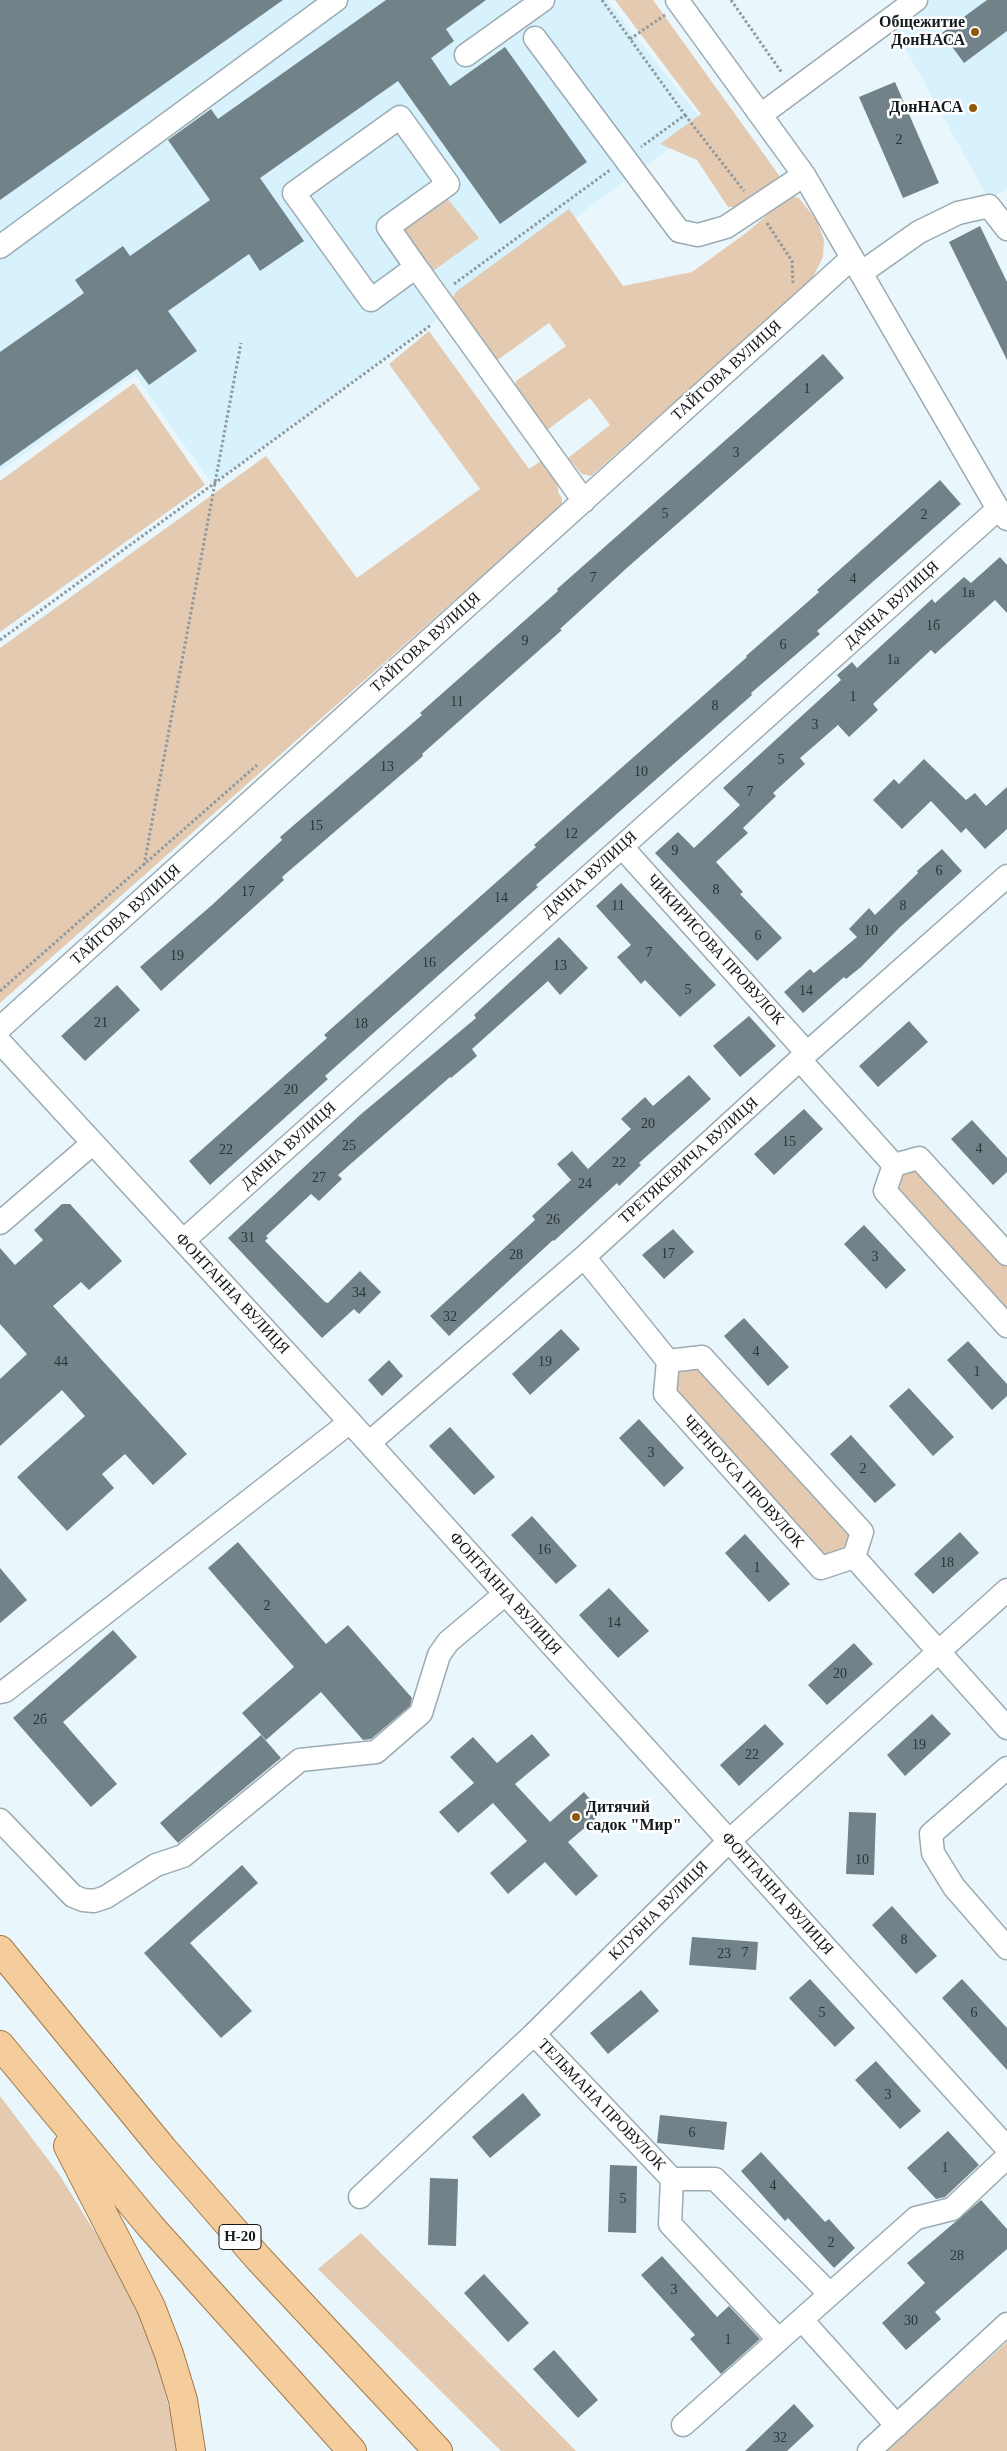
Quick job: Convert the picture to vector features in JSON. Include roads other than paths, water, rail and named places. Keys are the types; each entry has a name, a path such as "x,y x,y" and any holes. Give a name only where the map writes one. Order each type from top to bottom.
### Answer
{"main road":[{"name":"Н-20","path":"0,1950 164,2149 252,2250 438,2451"},
{"path":"0,2045 45,2102 151,2227 352,2451"},
{"path":"45,2102 151,2308 169,2354 183,2400 192,2451"}],"street":[{"path":"0,246 336,0"},
{"path":"466,55 543,0"},
{"path":"762,114 916,0"},
{"path":"679,2 762,114 804,175 1002,514"},
{"path":"535,38 680,231 698,235 712,233 726,227 804,175"},
{"path":"416,268 371,300 294,193 400,117 448,184 388,227 584,501"},
{"name":"ТАЙГОВА ВУЛИЦЯ","path":"0,1028 584,501 857,266 958,213 989,206 1007,229"},
{"name":"ДАЧНА ВУЛИЦЯ","path":"183,1241 622,847 1002,514"},
{"name":"ЧИКИРИСОВА ПРОВУЛОК","path":"622,847 894,1165"},
{"name":"ТРЕТЯКЕВИЧА ВУЛИЦЯ","path":"369,1443 584,1257 803,1057 1007,876"},
{"name":"ФОНТАННА ВУЛИЦЯ","path":"0,1042 350,1422 1007,2148"},
{"path":"0,1223 93,1143"},
{"path":"1007,1254 920,1158 894,1165 885,1191 1007,1326"},
{"path":"584,1257 668,1361 702,1357 862,1532 854,1557 1007,1728"},
{"name":"ЧЕРНОУСА ПРОВУЛОК","path":"668,1361 664,1394 821,1568 854,1557"},
{"path":"0,1692 5,1691 350,1422"},
{"name":"КЛУБНА ВУЛИЦЯ","path":"360,2197 534,2034 729,1841 1007,1590"},
{"path":"0,1820 73,1896 83,1900 94,1901 106,1897 156,1866 183,1856 290,1766 300,1760 376,1752 421,1713 439,1655 448,1642 506,1594"},
{"path":"1007,1768 931,1834 933,1853 954,1887 1007,1948"},
{"name":"ТЕЛЬМАНА ПРОВУЛОК","path":"534,2034 672,2179 715,2179 830,2294"},
{"path":"683,2425 916,2218 952,2209 1007,2157"},
{"path":"672,2179 670,2224 779,2340"},
{"path":"802,2320 897,2426"},
{"path":"869,2451 1007,2324"}],"place":[{"name":"Общежитие ДонНАСА","path":"975,32"},
{"name":"ДонНАСА","path":"973,108"},
{"name":"Дитячий садок \"Мир\"","path":"576,1817"}]}
